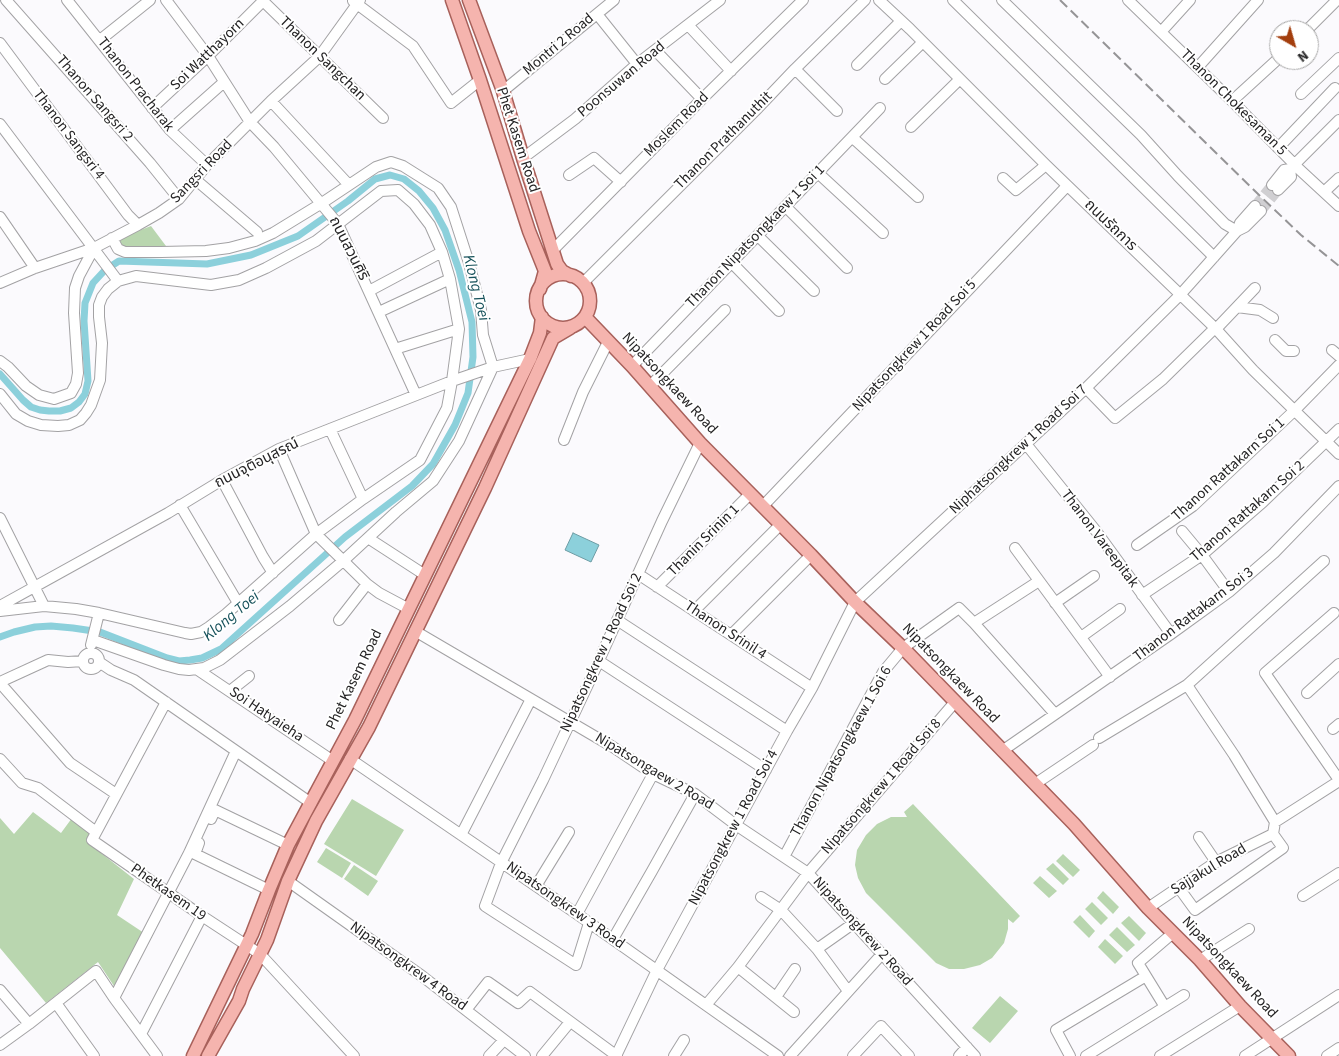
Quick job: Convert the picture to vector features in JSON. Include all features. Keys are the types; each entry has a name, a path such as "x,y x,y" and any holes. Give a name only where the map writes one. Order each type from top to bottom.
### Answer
{"main road":[{"name":"Phet Kasem Road","path":"452,0 528,230 545,271 540,289"},
{"name":"Phet Kasem Road","path":"469,0 503,91 557,264 562,271 571,276"},
{"path":"562,274 571,276 578,278 588,290 590,298 589,310 579,323 570,328 554,327 542,318 538,311 537,296 545,282 553,277 562,274"},
{"name":"Nipatsongkaew Road","path":"585,317 632,366 700,443 1074,824 1148,908 1200,960 1240,1006 1289,1056"},
{"name":"Phet Kasem Road","path":"193,1056 252,934 288,845 355,720 530,359 540,334 542,318"},
{"name":"Phet Kasem Road","path":"208,1056 240,1001 243,989 266,940 288,881 316,821 369,727 485,488 553,338 570,328"},
{"path":"471,481 485,488"},
{"path":"355,720 369,727"}],"street":[{"name":"Thanon Sangsri 2","path":"6,0 150,163 178,199"},
{"name":"Thanon Pracharak","path":"68,0 170,130 207,166"},
{"path":"100,40 150,0"},
{"name":"ถนนสวนศิริ","path":"166,0 208,56 250,122 274,147 337,223 416,395"},
{"name":"Montri 2 Road","path":"503,91 614,0"},
{"name":"Poonsuwan Road","path":"523,158 575,120 637,64 720,0"},
{"name":"Moslem Road","path":"553,250 803,0"},
{"name":"Thanon Prathanuthit","path":"583,283 865,0"},
{"name":"ถนนรัถการ","path":"879,0 1215,329 1253,370 1339,454"},
{"path":"953,0 1214,257"},
{"path":"1002,0 1141,135 1225,224 1237,231"},
{"path":"1161,32 1190,0"},
{"path":"1198,68 1258,0"},
{"path":"1317,20 1337,0"},
{"name":"Soi Watthayorn","path":"152,108 208,56 262,1"},
{"name":"Thanon Sangchan","path":"262,1 383,118"},
{"name":"Sangsri Road","path":"0,283 35,268 94,248 159,213 178,199 250,122 319,57 356,1"},
{"path":"356,1 413,46 451,103 480,80"},
{"name":"Thanon Chokesaman 5","path":"1130,1 1278,148 1292,167 1339,206"},
{"path":"597,14 637,64"},
{"path":"857,65 901,21"},
{"path":"688,25 731,71"},
{"path":"885,79 923,42"},
{"name":"Thanon Sangsri 4","path":"0,43 128,215 138,225"},
{"path":"655,50 702,99"},
{"path":"1301,94 1339,58"},
{"path":"1232,101 1269,68"},
{"path":"795,69 837,111"},
{"path":"911,127 960,79"},
{"path":"170,130 224,82"},
{"path":"1278,148 1336,88"},
{"path":"271,101 349,185"},
{"name":"Thanon Nipatsongkaew 1 Soi 1","path":"632,366 880,108"},
{"path":"1275,188 1290,177 1292,167 1339,120"},
{"path":"0,124 116,278"},
{"path":"853,138 918,197"},
{"path":"569,175 594,158 621,182"},
{"path":"92,640 164,666 179,669 198,670 220,660 290,606 433,481 459,441 493,367 483,336 480,310 469,263 451,207 438,188 402,166 391,162 376,167 322,204 273,233 255,241 229,248 206,251 125,252 118,249 112,238"},
{"path":"1003,178 1016,190 1046,165"},
{"path":"818,173 884,233"},
{"path":"1324,192 1339,178"},
{"path":"196,180 257,232"},
{"name":"Nipatsongkrew 1 Road Soi 5","path":"763,506 1067,186"},
{"path":"0,394 16,414 28,421 42,425 58,426 69,425 80,420 91,405 100,380 102,343 99,305 102,297 116,278 136,276 211,284 239,280 316,241 337,223 381,192 398,190 414,204 430,225 442,252 450,280 459,329 447,408 420,460 316,534 238,603 201,632 191,634 76,609 44,606 0,611"},
{"path":"786,207 847,268"},
{"name":"Niphatsongkrew 1 Road Soi 7","path":"855,602 1086,388 1180,295 1237,231 1240,223 1258,208"},
{"path":"0,217 35,268"},
{"path":"758,236 814,291"},
{"path":"0,361 26,386 39,395 54,399 71,393 76,384 78,373 74,304 75,288 79,276 94,248"},
{"path":"369,292 442,252"},
{"path":"731,262 779,311"},
{"path":"378,312 450,280"},
{"path":"1086,388 1114,417 1117,417 1163,379 1255,288"},
{"path":"1237,307 1260,310 1273,318"},
{"path":"650,386 725,310"},
{"path":"395,349 459,329"},
{"path":"1275,340 1286,350 1294,351"},
{"path":"564,440 583,392 608,342"},
{"name":"ถนนจุติอนุสรณ์","path":"0,606 279,449 452,381 493,367 530,359"},
{"name":"Thanon Rattakarn Soi 1","path":"1138,545 1193,506 1339,366"},
{"path":"330,429 363,499"},
{"name":"Thanon Rattakarn Soi 2","path":"1142,594 1202,555 1263,502 1339,429"},
{"name":"Nipatsongkrew 1 Road Soi 2","path":"589,923 576,965 484,906 501,863 543,780 662,521 700,443"},
{"name":"Thanon Vareepitak","path":"1026,444 1096,531 1171,634"},
{"path":"279,449 316,534 367,584 379,593 409,609"},
{"path":"222,480 273,572"},
{"name":"Thanon Rattakarn Soi 3","path":"1002,751 1229,592 1274,553 1339,486"},
{"name":"Thanin Srinin 1","path":"657,587 750,494"},
{"path":"180,505 238,603"},
{"path":"0,518 44,606"},
{"path":"694,611 780,524"},
{"path":"1182,530 1229,592"},
{"path":"368,538 425,575"},
{"path":"1014,548 1110,677"},
{"path":"731,635 811,555"},
{"path":"1035,784 1096,741 1187,685 1324,561"},
{"name":"Thanon Srinil 4","path":"638,574 812,688"},
{"path":"1055,603 1094,576"},
{"path":"1039,581 974,623 1055,714"},
{"path":"339,620 367,584"},
{"name":"Nipatsongkrew 1 Road Soi 4","path":"616,1056 657,970 812,688 855,602"},
{"name":"Thanon Nipatsongkaew 1 Soi 6","path":"784,857 883,672 903,648 959,608 974,623"},
{"path":"1081,637 1120,609"},
{"path":"1179,888 1195,910 1283,848 1273,834 1276,822 1339,781 1266,673 1334,613"},
{"path":"91,661 92,640 98,615"},
{"path":"618,620 787,731"},
{"name":"Nipatsongaew 2 Road","path":"415,631 613,747 653,774 694,794 736,825"},
{"path":"116,794 70,762 0,683 48,660 68,662 91,661 134,680 311,803"},
{"path":"599,661 766,770"},
{"path":"1308,693 1339,664"},
{"name":"Soi Hatyaieha","path":"198,670 333,761"},
{"path":"230,691 248,676"},
{"path":"1187,685 1276,822"},
{"path":"461,835 531,698"},
{"path":"94,836 166,702"},
{"name":"Nipatsongkrew 1 Road Soi 8","path":"706,1005 738,967 808,873 955,702"},
{"path":"114,998 189,853 236,751"},
{"name":"Phetkasem 19","path":"0,759 22,783 38,788 94,836 167,893 260,954 354,1056"},
{"name":"Nipatsongkrew 3 Road","path":"350,759 577,914 778,1056"},
{"path":"577,914 653,774"},
{"path":"613,940 694,794"},
{"path":"269,890 194,854 215,810 288,845"},
{"name":"Nipatsongkrew 2 Road","path":"736,825 808,873 975,1056"},
{"path":"536,886 569,832"},
{"name":"Sajjakul Road","path":"1148,908 1216,862 1273,834"},
{"path":"1199,838 1216,862"},
{"path":"1303,896 1339,874"},
{"name":"Nipatsongkrew 4 Road","path":"288,881 422,976 525,1056"},
{"path":"760,897 781,910 817,949 848,991"},
{"path":"141,1034 202,916"},
{"path":"817,949 854,923"},
{"path":"1200,960 1249,929"},
{"path":"1165,1007 1138,963 1174,933"},
{"path":"790,1056 882,954"},
{"path":"738,967 794,1012"},
{"path":"776,997 795,969"},
{"path":"0,1046 96,971 157,1056"},
{"path":"1070,1056 1056,1030 1146,976"},
{"path":"466,1010 488,982 518,1003 530,992 616,1056"},
{"path":"0,990 30,1024"},
{"path":"1086,1056 1184,995"},
{"path":"1246,1056 1339,995"},
{"path":"56,1003 94,1056"},
{"path":"1160,1056 1240,1006"},
{"path":"542,1056 570,1022"},
{"path":"853,1056 881,1026 909,1056"},
{"path":"489,1056 504,1040"},
{"path":"674,1056 684,1040"},
{"path":"959,1056 967,1047"},
{"path":"1328,1056 1339,1048"}],"green space":[{"path":"151,226 166,246 128,249 118,243 125,236"},
{"path":"352,799 404,830 376,876 324,844"},
{"path":"913,804 1020,916 1013,923 1008,919 1008,929 1004,943 992,958 980,965 964,969 949,969 936,963 866,893 858,878 855,865 857,850 866,835 877,824 891,817 907,817 904,812"},
{"path":"33,812 61,833 72,818 91,832 87,842 134,879 117,915 144,933 116,989 98,962 46,1003 0,948 0,818 14,834"},
{"path":"326,848 351,863 342,878 317,862"},
{"path":"1063,854 1080,870 1073,877 1056,861"},
{"path":"1053,863 1069,879 1063,885 1046,869"},
{"path":"354,865 378,881 368,896 344,879"},
{"path":"1040,876 1057,891 1049,898 1033,883"},
{"path":"1103,891 1119,907 1113,914 1097,898"},
{"path":"1092,902 1108,918 1101,925 1085,909"},
{"path":"1080,915 1095,931 1089,938 1073,922"},
{"path":"1129,916 1146,933 1139,941 1121,923"},
{"path":"1117,927 1135,945 1127,952 1109,935"},
{"path":"1105,939 1123,956 1115,964 1098,947"},
{"path":"1000,996 1018,1011 990,1043 972,1028"}],"water":[{"path":"573,533 599,545 591,562 565,550"}],"waterway":[{"name":"Klong Toei","path":"0,374 31,407 49,411 71,408 85,394 88,381 84,321 85,303 93,283 105,270 119,261 207,264 251,255 298,236 348,201 375,179 390,175 404,179 419,191 433,208 445,230 459,270 472,322 473,357 468,393 455,425 433,464 412,486 345,537 221,649 202,658 179,661 100,632 73,628 35,627 0,637"}],"tunnel":[{"path":"1255,206 1272,185"},
{"path":"1261,211 1278,190"}],"railway":[{"path":"1060,0 1301,235 1339,266"}]}
